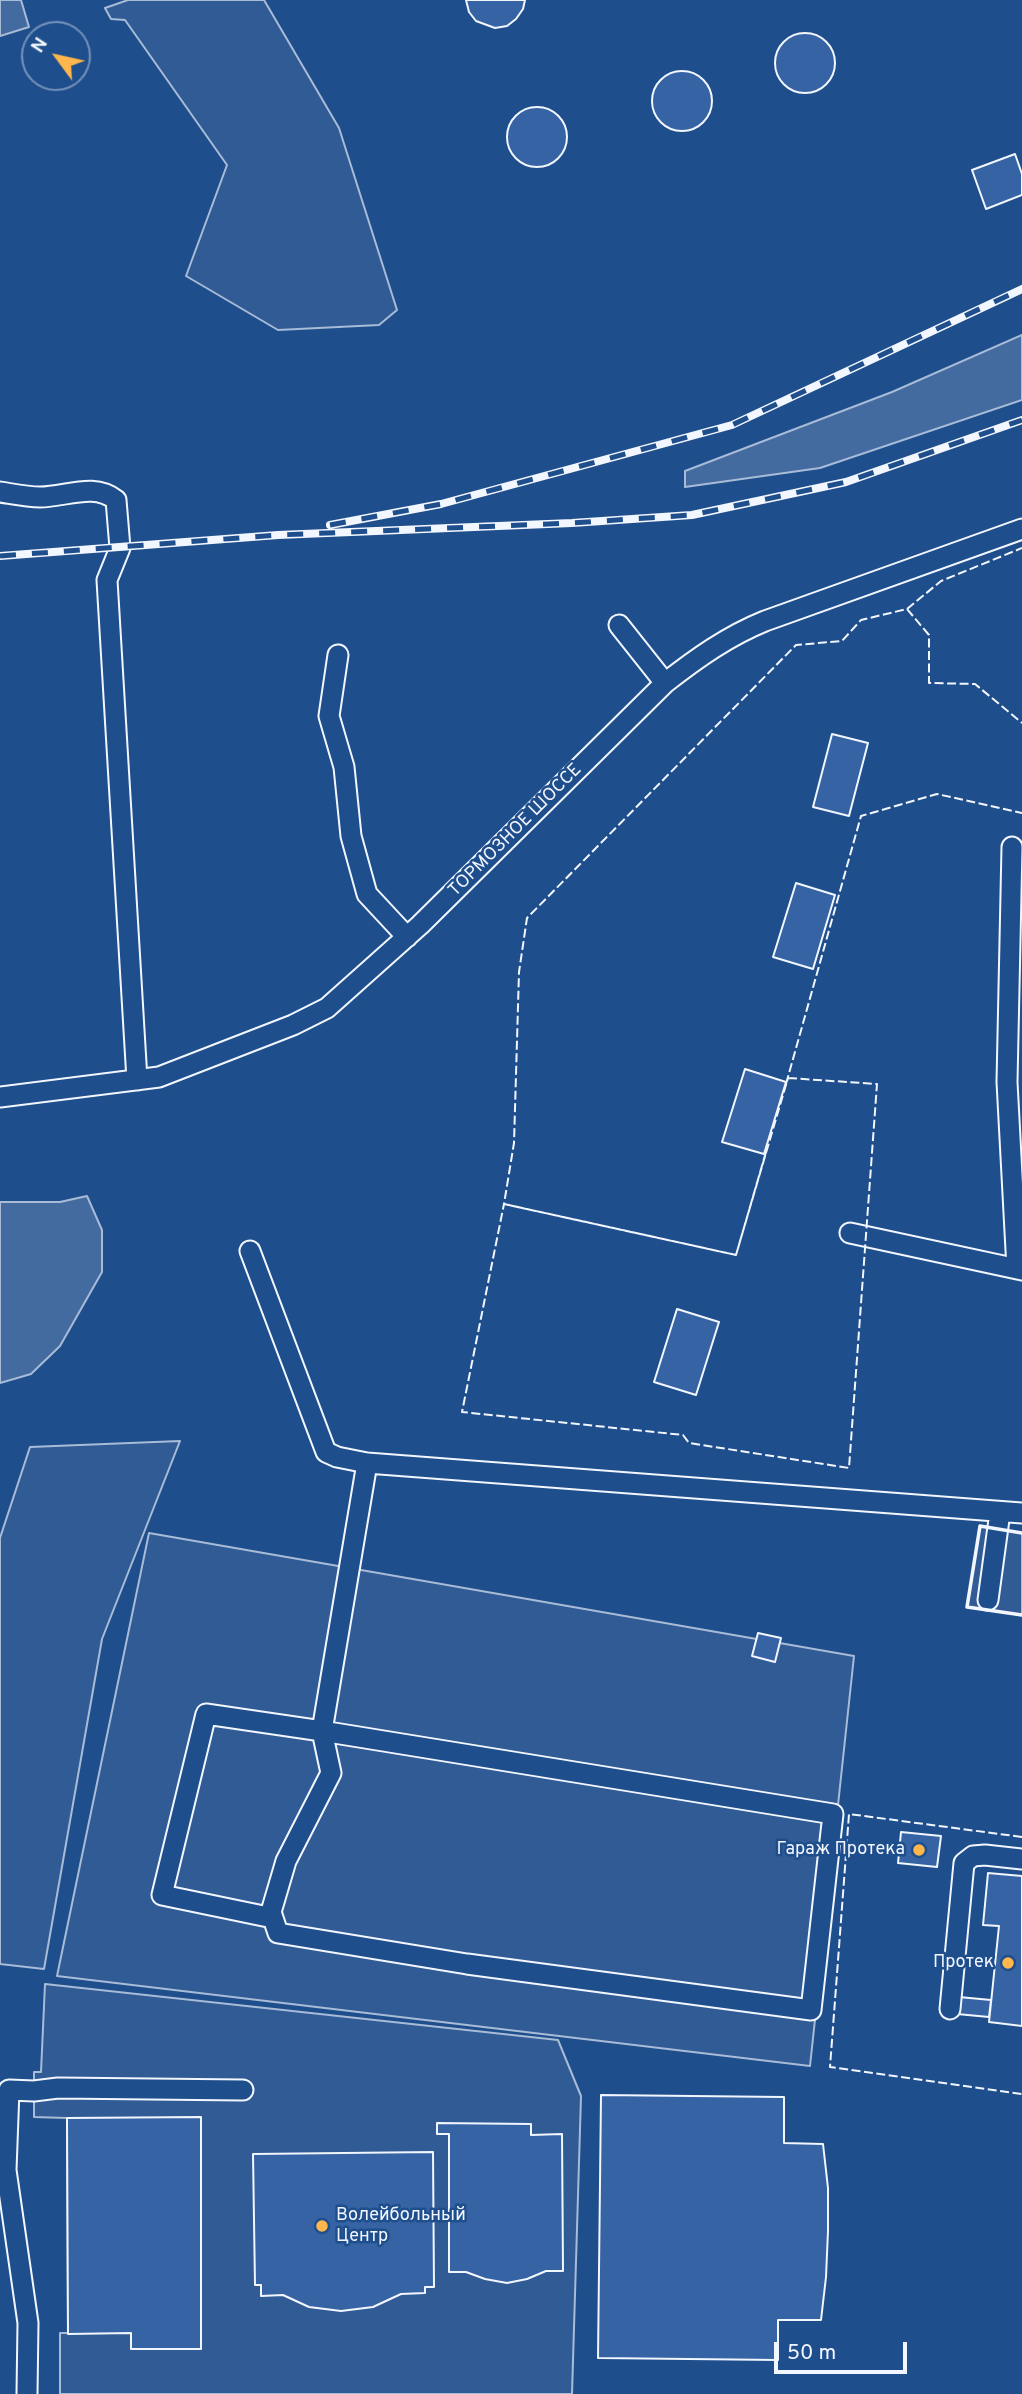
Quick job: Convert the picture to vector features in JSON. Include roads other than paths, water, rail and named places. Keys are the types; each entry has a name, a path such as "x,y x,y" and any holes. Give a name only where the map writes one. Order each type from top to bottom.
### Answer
{"street":[{"path":"0,492 39,497 97,490 107,492 116,500 120,548 107,580 137,1080"},
{"name":"ТОРМОЗНОЕ ШОССЕ","path":"0,1097 159,1077 293,1025 327,1008 407,937 665,683 692,661 743,630 1022,529"},
{"path":"619,625 665,683"},
{"path":"338,655 329,716 344,768 351,836 367,894 407,937"},
{"path":"849,1233 1019,1270 1007,1082 1012,846"},
{"path":"250,1251 326,1452 337,1457 367,1463 1022,1513"},
{"path":"273,1919 162,1895 206,1714 322,1731 833,1814 811,2010 467,1964 278,1933 271,1912 286,1861 331,1773 322,1731 367,1463"},
{"path":"988,1600 1000,1512"},
{"path":"950,2009 964,1864 973,1856 985,1854 1022,1859"},
{"path":"27,2394 28,2323 6,2170 9,2090 58,2088 243,2091"}],"railway":[{"path":"330,525 441,504 732,425 1022,289"},
{"path":"0,556 278,535 572,523 692,515 846,482 1022,420"}],"place":[{"name":"Гараж Протека","path":"919,1850"},
{"name":"Протек","path":"1008,1963"},
{"name":"Волейбольный Центр","path":"322,2226"}]}
